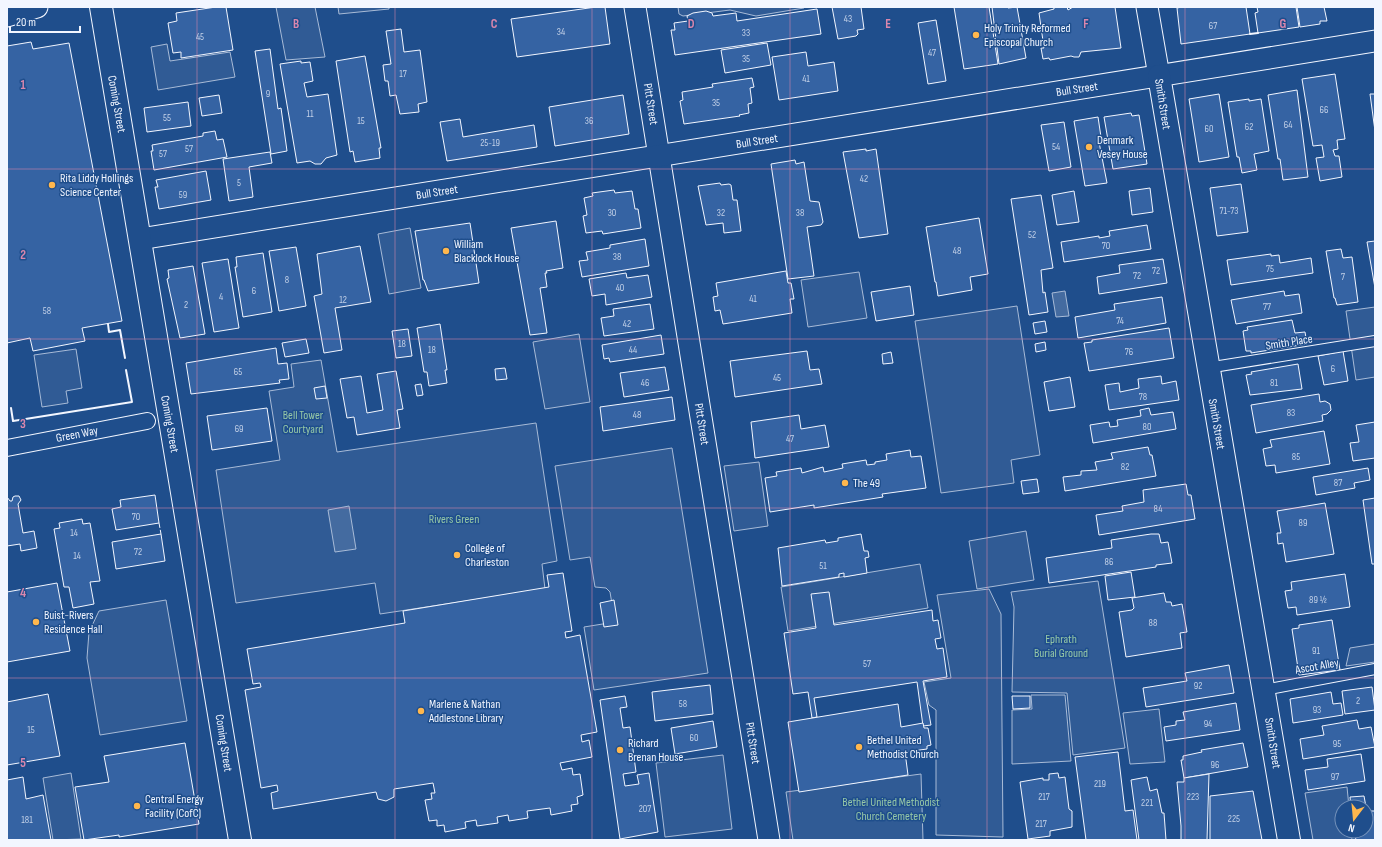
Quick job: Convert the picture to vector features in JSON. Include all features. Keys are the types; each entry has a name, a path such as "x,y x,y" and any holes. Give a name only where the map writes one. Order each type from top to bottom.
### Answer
{"street":[{"path":"7,16 37,7"},
{"name":"Coming Street","path":"101,7 240,840"},
{"name":"Pitt Street","path":"636,7 769,840"},
{"name":"Smith Street","path":"1147,7 1207,368 1289,840"},
{"name":"Bull Street","path":"140,239 1375,41"},
{"name":"Green Way","path":"7,448 147,421"}],"lane":[{"name":"Smith Place","path":"1207,368 1375,341"},
{"name":"Ascot Alley","path":"1264,690 1375,669"}],"shaded area":[{"path":"276,7 315,7 325,57 286,60"},
{"path":"338,7 389,7 389,9 339,14"},
{"path":"678,7 804,8 756,16 730,10 683,16 679,14"},
{"path":"167,44 170,61 230,52 235,77 158,90 151,47"},
{"path":"410,228 421,288 389,294 378,234"},
{"path":"859,272 867,318 808,327 801,280"},
{"path":"1065,291 1069,316 1056,317 1052,293"},
{"path":"1017,306 1040,455 1011,460 1014,483 941,493 915,321"},
{"path":"1375,307 1375,377 1356,380 1346,311"},
{"path":"579,334 590,402 545,409 533,342"},
{"path":"76,349 82,388 66,391 68,403 42,407 34,355"},
{"name":"Rivers Green","path":"321,360 337,452 536,423 557,561 542,564 545,589 380,614 375,583 236,603 216,470 280,460 269,391 294,387 291,364"},
{"path":"672,448 708,673 594,690 584,627 615,622 610,592 606,588 595,587 590,557 570,560 555,466"},
{"path":"759,462 768,526 734,531 724,466"},
{"path":"349,506 356,549 335,552 328,510"},
{"path":"1026,531 1034,580 977,589 969,541"},
{"path":"920,564 928,608 788,631 781,587"},
{"name":"Ephrath Burial Ground","path":"1098,581 1125,748 1073,755 1067,693 1012,692 1014,607 1011,592"},
{"path":"989,589 1001,614 1003,837 936,835 936,710 929,705 924,682 951,678 937,595"},
{"path":"166,600 187,721 100,735 87,658 89,632 99,611"},
{"path":"1375,644 1375,662 1346,666 1350,648"},
{"path":"1031,695 1065,695 1071,761 1012,764 1012,710 1032,709"},
{"path":"1159,709 1165,762 1130,764 1123,713"},
{"path":"723,755 732,829 665,837 656,763"},
{"path":"71,773 81,839 53,840 43,778"},
{"name":"Bethel United Methodist Church Cemetery","path":"921,774 923,840 793,840 786,792"},
{"path":"1347,787 1348,799 1334,799 1334,839 1352,840 1313,840 1305,793"}],"building":[{"path":"226,7 233,50 181,58 181,52 173,53 168,23 177,21 176,13"},
{"path":"605,7 610,44 517,57 511,19"},
{"path":"832,7 861,7 864,29 857,30 858,34 856,36 838,39"},
{"name":"Holy Trinity Reformed Episcopal Church","path":"954,7 989,7 998,64 964,69"},
{"path":"992,7 1017,7 1026,58 999,64"},
{"path":"1054,7 1067,7 1068,10 1073,7 1115,7 1121,48 1081,52 1079,57 1071,56 1050,60 1049,58 1043,59 1041,48 1044,48 1039,13 1054,9"},
{"path":"1246,7 1250,34 1181,44 1177,8"},
{"path":"1257,7 1296,7 1299,27 1258,33 1255,13 1258,12"},
{"path":"1297,7 1324,7 1327,21 1320,21 1320,24 1300,27"},
{"path":"817,9 821,34 675,55 671,30 675,30 674,23 688,21 687,16 693,13 706,11 712,13 713,16 736,13 737,21"},
{"path":"936,20 946,81 928,84 918,23"},
{"path":"401,29 404,52 420,50 427,102 418,104 419,112 400,114 396,95 390,96 388,81 385,81 383,65 391,64 386,31"},
{"name":"Rita Liddy Hollings Science Center","path":"31,42 33,49 69,43 122,321 82,328 85,341 33,351 30,338 7,343 7,46"},
{"path":"767,43 771,65 725,73 721,50"},
{"path":"270,49 278,109 281,108 287,151 271,154 255,51"},
{"path":"806,52 808,66 834,62 838,91 779,100 772,57"},
{"path":"365,56 381,148 379,148 380,158 355,162 353,151 350,152 336,61"},
{"path":"301,61 301,63 310,62 313,81 304,83 307,97 328,94 337,155 326,158 321,164 315,164 310,161 297,163 280,64"},
{"path":"1335,74 1345,139 1337,140 1338,149 1333,150 1335,156 1339,156 1342,177 1320,181 1316,158 1324,157 1322,145 1313,146 1302,79"},
{"path":"752,78 754,87 750,88 752,103 748,104 749,113 739,115 740,116 684,124 680,101 683,100 682,92 713,87 712,84"},
{"path":"1297,90 1308,177 1283,180 1280,159 1278,159 1268,95"},
{"path":"1219,94 1229,157 1199,162 1189,99"},
{"path":"1370,94 1375,94 1375,131"},
{"path":"219,95 222,113 202,116 199,98"},
{"path":"623,95 629,134 555,146 549,107"},
{"path":"1249,99 1249,101 1261,99 1269,151 1254,154 1257,170 1242,173 1239,157 1237,157 1228,102"},
{"path":"188,102 191,126 147,132 144,108"},
{"path":"1131,113 1132,116 1139,115 1147,164 1113,169 1104,117"},
{"name":"Denmark Vesey House","path":"1098,117 1101,137 1098,137 1107,183 1085,186 1074,121"},
{"path":"460,119 463,137 534,125 537,147 447,161 440,122"},
{"path":"1064,122 1071,167 1049,171 1041,125"},
{"path":"215,131 217,140 223,139 227,157 154,170 151,151 153,151 152,145 203,136 203,133"},
{"path":"866,149 866,151 876,149 888,234 859,238 843,152"},
{"path":"270,152 272,163 249,167 253,197 229,201 223,159"},
{"path":"795,160 796,164 804,162 810,201 819,202 823,222 821,225 807,227 814,276 788,279 771,164"},
{"path":"206,171 211,200 159,209 155,187 158,187 156,180"},
{"path":"720,183 721,185 731,185 733,200 737,200 741,231 724,233 723,223 706,225 698,186"},
{"path":"1241,184 1248,232 1217,236 1210,188"},
{"path":"1150,188 1153,212 1132,215 1129,191"},
{"path":"614,190 615,193 632,191 635,209 638,209 641,228 603,234 602,231 586,233 583,216 587,215 584,198 593,196 592,193"},
{"path":"1074,191 1079,222 1057,225 1052,195"},
{"path":"1041,195 1053,268 1041,270 1043,293 1045,292 1048,312 1029,315 1011,199"},
{"path":"979,218 988,274 970,277 972,290 938,296 926,227"},
{"path":"556,221 563,268 546,271 547,287 540,288 547,333 530,335 511,228"},
{"name":"William Blacklock House","path":"470,223 479,283 428,291 423,280 415,231"},
{"path":"1147,225 1151,249 1064,262 1061,242 1099,236 1099,238 1110,236 1109,231"},
{"path":"645,239 649,266 582,277 579,261 588,260 586,252 610,248 610,245"},
{"path":"1375,241 1375,288 1367,242"},
{"path":"360,246 371,302 335,308 342,350 324,353 314,296 322,294 317,254"},
{"path":"296,247 306,306 279,311 269,251"},
{"path":"1341,249 1343,258 1352,257 1358,302 1337,305 1334,298 1326,251"},
{"path":"263,253 272,312 243,317 235,267 237,267 236,257"},
{"path":"1271,254 1271,256 1279,255 1280,263 1311,258 1313,273 1231,285 1227,260"},
{"path":"228,259 239,328 214,332 202,263"},
{"path":"1163,259 1167,283 1099,294 1097,277 1120,273 1119,265"},
{"path":"193,266 205,334 180,338 167,279 169,278 168,270"},
{"path":"786,271 788,283 791,283 794,299 790,299 792,313 723,324 720,310 715,311 713,297 718,296 716,283"},
{"path":"626,273 627,278 648,275 652,297 606,305 605,294 592,296 589,279"},
{"path":"910,286 914,315 876,321 871,292"},
{"path":"1284,291 1285,296 1299,294 1302,313 1236,324 1231,300"},
{"path":"1162,297 1166,323 1078,338 1075,317 1115,310 1114,304"},
{"path":"650,304 654,329 604,336 601,318 614,316 613,309"},
{"path":"1292,320 1295,333 1305,332 1307,344 1251,353 1251,351 1246,351 1243,331 1248,330 1247,327"},
{"path":"1045,321 1047,332 1035,334 1033,323"},
{"path":"440,324 447,370 445,370 447,383 429,386 427,372 424,372 417,328"},
{"path":"1169,328 1174,358 1089,371 1084,343 1092,342 1092,340"},
{"path":"408,329 412,356 396,358 392,331"},
{"path":"661,335 664,354 610,362 609,358 604,359 602,345"},
{"path":"306,339 309,353 285,357 282,343"},
{"path":"1045,342 1046,350 1036,352 1035,344"},
{"path":"276,348 278,364 287,363 289,379 279,380 280,383 191,394 186,363"},
{"path":"807,351 810,370 819,369 822,384 735,397 730,361"},
{"path":"1343,351 1348,381 1324,385 1318,356"},
{"path":"891,352 893,363 883,364 882,354"},
{"path":"1298,364 1302,389 1250,395 1246,375 1252,374 1251,372"},
{"path":"665,367 669,390 624,397 620,373"},
{"path":"505,368 507,379 496,380 495,369"},
{"path":"396,371 403,409 397,410 400,428 357,435 354,417 347,418 340,379 361,376 367,413 383,410 377,374"},
{"path":"1161,376 1162,384 1176,381 1179,400 1109,410 1105,385 1119,383 1120,392 1139,388 1138,379"},
{"path":"1070,377 1075,407 1049,411 1044,382"},
{"path":"421,384 423,395 417,396 415,385"},
{"path":"325,386 327,398 316,399 314,388"},
{"path":"1319,394 1320,402 1325,401 1330,404 1331,410 1327,414 1322,415 1323,421 1256,433 1251,405"},
{"path":"672,397 675,420 603,431 600,407"},
{"path":"267,408 272,441 212,450 207,416"},
{"path":"1149,408 1151,415 1173,412 1176,429 1093,443 1090,425 1109,422 1110,427 1118,426 1117,420 1141,416 1140,410"},
{"path":"799,415 801,429 825,425 829,447 755,458 751,422"},
{"path":"1375,422 1375,458 1353,461 1350,443 1359,442 1356,425"},
{"path":"1324,431 1330,464 1276,473 1275,465 1266,466 1263,449 1272,447 1270,440"},
{"path":"1148,447 1150,455 1152,455 1156,476 1065,491 1063,477 1081,475 1081,471 1097,470 1095,462 1113,459 1111,453"},
{"name":"The 49","path":"910,450 911,457 921,456 926,488 882,494 883,497 814,508 814,505 770,512 765,478 777,476 776,472 801,468 802,473 823,467 824,472 843,468 842,464 866,460 867,465 875,464 875,462 887,460 886,454"},
{"path":"1368,468 1370,480 1354,483 1355,488 1316,495 1313,477"},
{"path":"1037,479 1039,492 1023,494 1021,481"},
{"path":"1186,484 1188,495 1191,495 1195,519 1099,535 1096,515 1123,511 1122,506 1144,502 1143,490"},
{"path":"155,495 159,523 116,530 112,509 121,507 120,500"},
{"path":"19,496 21,500 18,504 23,533 34,531 37,548 21,551 20,544 7,546 7,497 10,501 12,501 13,497"},
{"path":"1375,498 1375,564 1372,564 1363,500"},
{"path":"1325,503 1334,554 1286,562 1283,543 1278,544 1277,533 1281,533 1277,511"},
{"path":"82,519 83,524 90,523 100,581 90,582 94,604 73,608 69,587 64,587 54,529 60,528 59,523"},
{"path":"161,534 165,561 116,569 112,542"},
{"path":"861,534 864,551 868,551 869,557 865,558 867,573 844,577 844,573 839,574 839,577 782,586 778,548 825,540 826,543 838,541 838,538"},
{"path":"1159,534 1161,543 1168,542 1172,563 1156,565 1156,567 1049,583 1046,558 1112,548 1111,540"},
{"path":"1131,572 1135,597 1108,600 1105,576"},
{"name":"Marlene & Nathan Addlestone Library","path":"563,573 572,631 565,632 566,638 580,635 597,732 581,735 582,742 589,740 592,757 560,763 562,770 572,768 573,775 580,774 583,795 577,797 578,804 571,805 572,811 551,815 550,808 527,811 528,818 509,821 508,815 497,817 498,823 477,826 476,820 465,822 466,828 445,832 444,825 437,826 437,820 429,821 425,800 432,799 431,793 435,793 433,783 394,789 394,797 386,801 378,799 376,792 273,809 271,793 278,791 277,785 261,788 245,690 261,687 260,683 253,684 247,649 405,623 403,611 549,587 547,575"},
{"path":"1345,574 1350,607 1297,615 1296,607 1288,608 1285,591 1292,590 1291,582"},
{"name":"Buist-Rivers Residence Hall","path":"57,583 70,651 7,662 7,592"},
{"path":"829,592 834,625 932,610 933,621 938,620 941,638 935,639 937,649 943,648 947,677 923,681 931,725 923,726 917,682 814,698 817,717 812,718 808,692 793,694 784,633 816,628 811,594"},
{"path":"1164,593 1166,602 1171,602 1172,606 1182,604 1187,632 1180,633 1182,648 1126,657 1119,612 1132,610 1134,608 1132,598"},
{"path":"614,600 618,625 604,627 600,603"},
{"path":"1332,620 1340,670 1299,675 1292,629 1299,628 1299,625"},
{"path":"1229,665 1234,693 1146,707 1143,688 1187,681 1185,673"},
{"path":"710,685 713,714 655,721 652,692"},
{"path":"1372,687 1375,710 1345,714 1342,691"},
{"path":"1331,692 1333,704 1341,703 1343,715 1293,723 1290,699"},
{"path":"48,694 60,756 7,765 7,702"},
{"name":"Richard Brenan House","path":"625,696 627,707 620,708 623,728 630,727 636,772 623,774 625,786 639,784 637,775 649,773 658,832 620,839 600,700"},
{"path":"1012,696 1030,696 1030,708 1013,709"},
{"path":"1236,703 1240,730 1166,741 1164,727 1176,725 1176,721 1185,720 1183,712"},
{"name":"Bethel United Methodist Church","path":"898,704 901,727 923,723 924,728 928,728 931,745 927,746 927,749 905,752 908,775 799,792 788,722"},
{"path":"1357,720 1359,729 1371,727 1375,747 1303,759 1300,739 1324,735 1322,726"},
{"path":"713,721 717,747 675,754 671,728"},
{"name":"Central Energy Facility (CofC)","path":"185,743 199,824 119,837 119,835 84,840 75,787 109,782 104,756"},
{"path":"1243,743 1248,767 1184,778 1181,760 1183,760 1183,756 1202,752 1201,750"},
{"path":"1118,752 1125,811 1133,810 1137,840 1086,840 1075,757"},
{"path":"1361,754 1365,781 1308,790 1305,770 1328,767 1327,759"},
{"path":"1058,773 1059,778 1065,777 1069,809 1072,811 1072,827 1050,831 1050,836 1028,839 1020,782 1043,778 1043,780 1049,780 1049,774"},
{"path":"1209,774 1207,840 1181,840 1177,782 1184,782 1184,778"},
{"path":"23,777 26,799 43,795 51,840 7,840 7,780"},
{"path":"1147,777 1150,791 1157,789 1162,813 1164,813 1166,840 1139,840 1131,780"},
{"path":"1253,791 1262,840 1210,840 1210,796"},
{"path":"1364,796 1365,799 1350,799 1350,797"},
{"path":"1375,811 1375,840 1356,840 1374,839"}],"fence":[{"path":"159,523 161,534"}],"wall":[{"path":"1250,34 1258,33"},
{"path":"108,324 109,332 120,330 125,358"},
{"path":"11,408 13,421 132,402 126,370"}],"place":[{"name":"Holy Trinity Reformed Episcopal Church","path":"976,35"},
{"name":"Denmark Vesey House","path":"1089,147"},
{"name":"Rita Liddy Hollings Science Center","path":"52,185"},
{"name":"William Blacklock House","path":"446,251"},
{"name":"The 49","path":"845,483"},
{"name":"College of Charleston","path":"457,555"},
{"name":"Buist-Rivers Residence Hall","path":"36,622"},
{"name":"Marlene & Nathan Addlestone Library","path":"421,711"},
{"name":"Bethel United Methodist Church","path":"859,747"},
{"name":"Richard Brenan House","path":"620,750"},
{"name":"Central Energy Facility (CofC)","path":"137,806"}],"park label":[{"name":"Bell Tower Courtyard","path":"303,422"}]}
